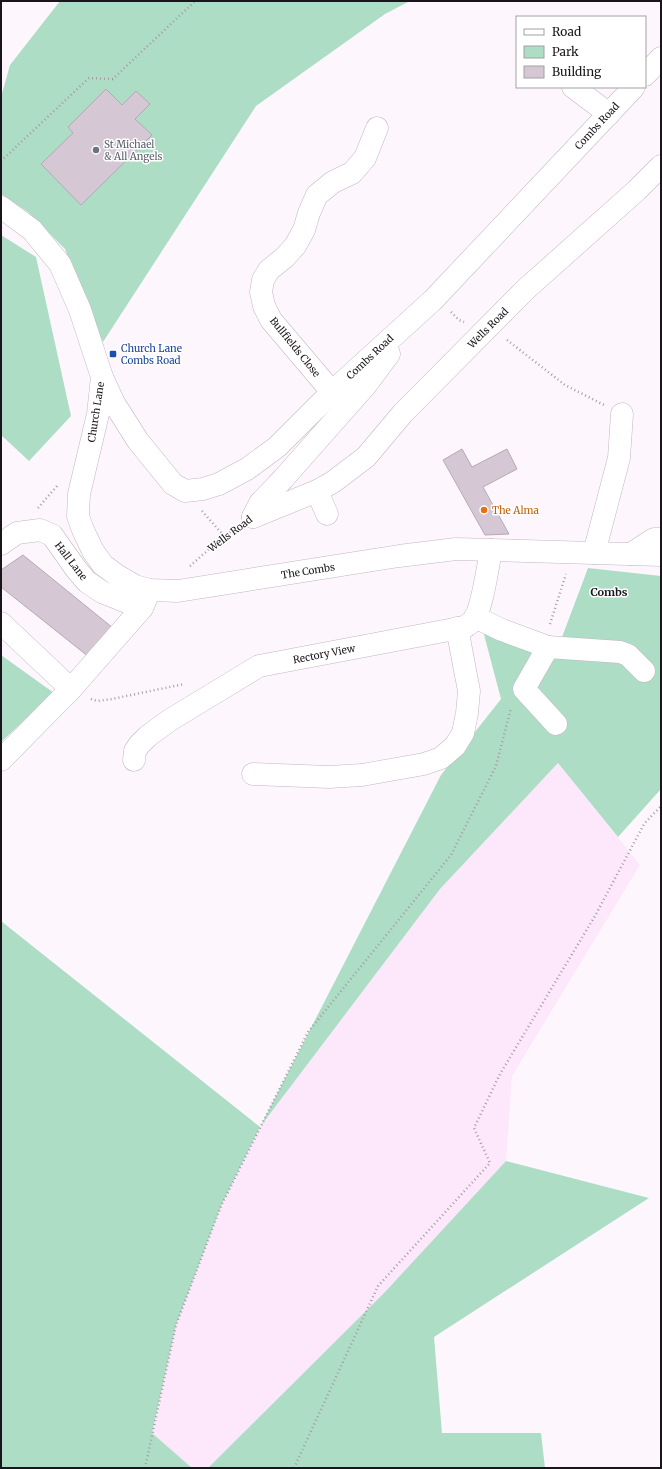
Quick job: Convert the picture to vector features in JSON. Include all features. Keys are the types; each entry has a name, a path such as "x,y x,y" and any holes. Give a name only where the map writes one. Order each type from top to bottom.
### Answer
{"street":[{"path":"646,74 661,58"},
{"path":"574,88 609,114"},
{"name":"Combs Road","path":"184,491 203,489 213,486 248,469 277,447 332,392 436,297 633,88"},
{"name":"Bullfields Close","path":"332,392 271,320 264,306 260,292 263,280 269,270 284,258 295,246 304,230 309,213 317,195 333,182 352,173 366,158 378,128"},
{"name":"Wells Road","path":"253,517 317,491 333,482 366,456 403,412 489,326 526,290 637,190 661,166"},
{"name":"Church Lane","path":"1,207 32,230 60,264 80,310 102,377 98,414 79,494 78,516 90,544 103,565 135,586 146,599"},
{"path":"253,517 260,503 366,385 389,354 385,343"},
{"path":"102,377 114,403 138,441 173,484 184,491"},
{"path":"584,552 619,458 622,414"},
{"path":"317,491 327,514"},
{"name":"Hall Lane","path":"9,539 40,530 52,535 87,582 102,592 146,599"},
{"path":"631,554 654,539 661,539"},
{"name":"The Combs","path":"146,599 178,591 399,556 456,549 661,555"},
{"path":"491,550 476,617 502,630 538,643 620,652 628,655 644,671"},
{"path":"1,760 71,689 146,599"},
{"name":"Rectory View","path":"134,760 135,751 148,736 170,720 259,666 465,627 476,617"},
{"path":"1,623 71,689"},
{"path":"253,774 329,777 362,775 424,764 441,758 455,746 463,733 467,713 469,691 457,628"},
{"path":"538,643 524,689 556,724"}],"path":[{"path":"1,161 89,78 113,79 195,1"},
{"path":"436,297 459,320 473,326 481,319 565,385 622,414"},
{"path":"9,539 62,480"},
{"path":"184,491 224,536"},
{"name":"Wells Road","path":"184,571 224,536 253,517"},
{"path":"538,643 550,625 584,552"},
{"path":"71,689 86,698 97,700 112,699 187,684"},
{"path":"145,1468 176,1325 221,1206 308,1032 451,856 496,766 511,706"},
{"path":"294,1468 378,1286 490,1163 474,1128 500,1074 594,916 644,824 661,806"}],"shaded area":[{"path":"558,763 640,865 512,1076 506,1161 385,1292 208,1468 192,1468 152,1433 176,1325 221,1206 260,1127 440,889"}],"green space":[{"path":"60,1 410,1 385,14 256,106 103,342 84,300 65,249 28,212 1,194 1,97 10,65"},
{"path":"1,235 36,257 71,416 29,461 1,435"},
{"path":"588,568 661,576 661,789 618,837 558,763 440,889 260,1127 441,775 501,699 482,627 562,637"},
{"path":"1,655 54,693 1,742"},
{"path":"1,921 260,1127 221,1206 176,1325 152,1433 192,1468 1,1468"},
{"path":"506,1161 649,1198 434,1337 442,1433 541,1433 545,1468 208,1468 385,1292"}],"building":[{"name":"St Michael & All Angels","path":"106,89 122,105 136,91 150,104 135,119 152,135 81,205 41,164 73,133 68,127"},
{"name":"The Alma","path":"462,449 472,467 507,449 517,469 483,487 509,534 485,535 443,460"},
{"path":"23,555 113,628 89,657 1,587 1,570"}],"place":[{"name":"St Michael & All Angels","path":"96,150"},
{"name":"Church Lane Combs Road","path":"113,354"},
{"name":"The Alma","path":"484,510"}],"district":[{"name":"Combs","path":"609,592"}]}
